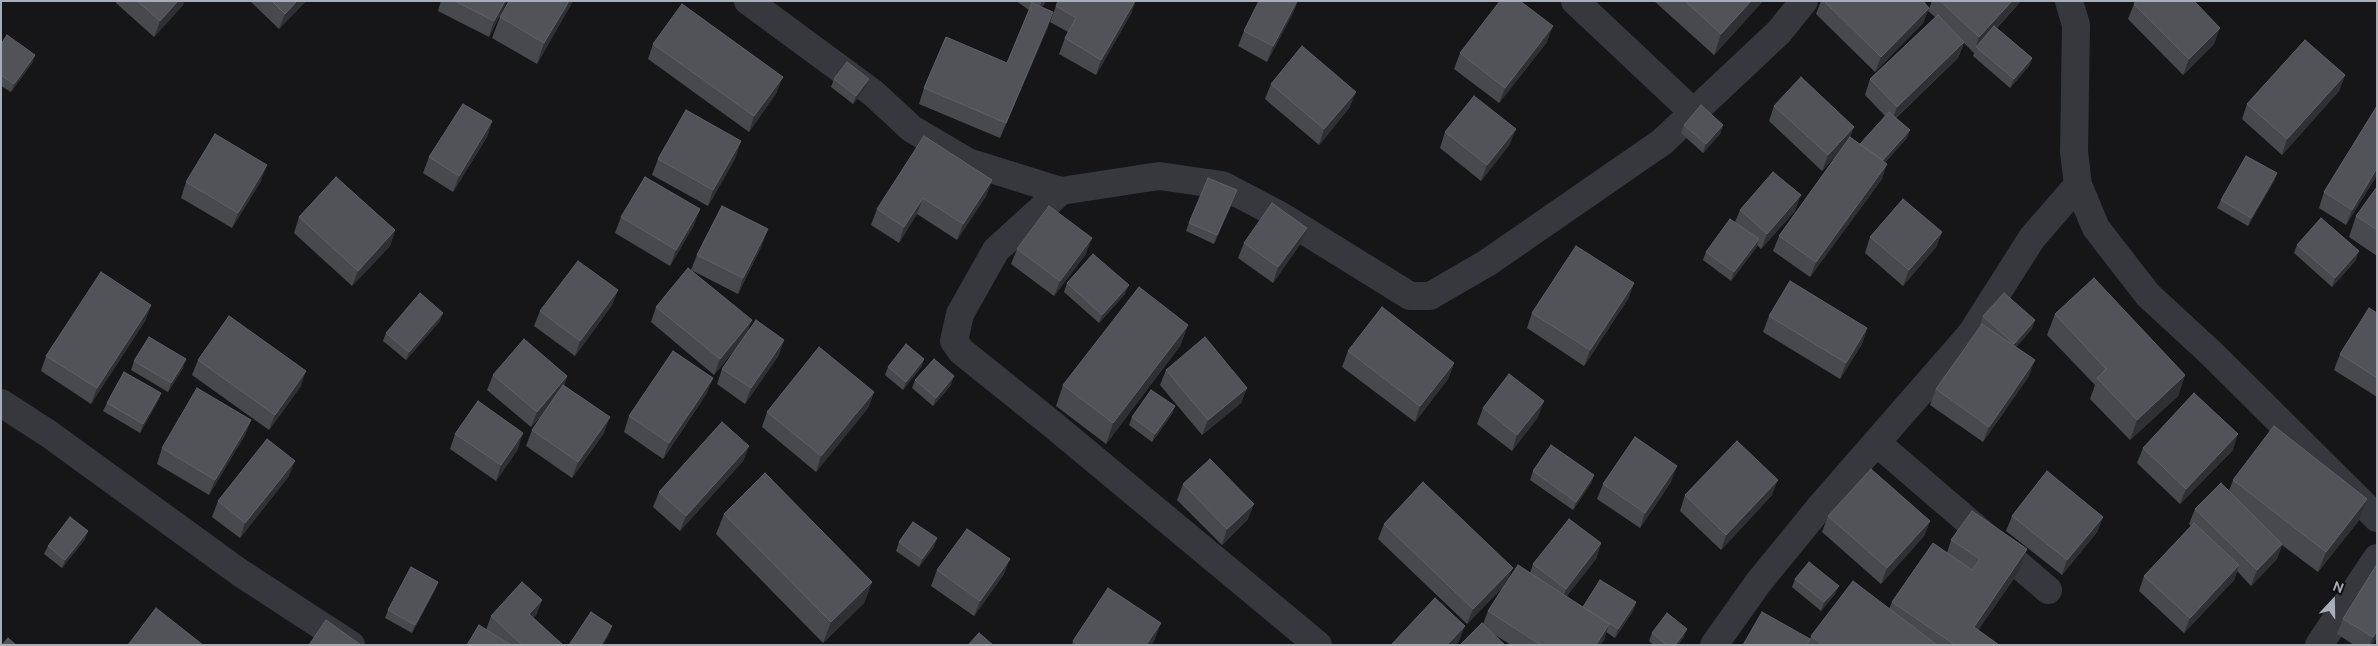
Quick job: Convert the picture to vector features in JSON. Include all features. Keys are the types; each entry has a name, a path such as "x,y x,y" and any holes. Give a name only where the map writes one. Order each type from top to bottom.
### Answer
{"street":[{"path":"748,1 873,93 912,129 968,162 1061,191 1159,176 1222,185 1282,216 1410,296 1430,296 1487,263 1654,148 1779,32 1804,1"},
{"path":"1575,1 1693,112"},
{"path":"2069,1 2076,25 2074,152 2078,186 2096,228 2148,295 2276,417 2377,518"},
{"path":"1714,645 1758,583 1820,507 1971,334 2032,238 2078,186"},
{"path":"1061,191 996,250 960,314 954,341 961,351 1318,645"},
{"path":"1,402 49,434 239,572 351,645"},
{"path":"1877,443 2048,590"},
{"path":"2319,645 2377,558"}],"building":[{"path":"137,1 178,1 160,21"},
{"path":"272,1 297,1 285,14"},
{"path":"455,1 505,1 494,21"},
{"path":"509,1 569,1 544,43 500,17"},
{"path":"1058,1 1135,1 1101,60 1065,38 1076,18 1056,6"},
{"path":"1259,1 1297,1 1273,46 1244,31"},
{"path":"1500,1 1520,1 1553,26 1505,88 1460,53"},
{"path":"1685,1 1751,1 1721,34"},
{"path":"1824,1 1923,1 1929,8 1881,57"},
{"path":"1940,1 2012,1 1979,37"},
{"path":"2136,1 2194,1 2220,28 2189,59 2134,4"},
{"path":"1032,3 1053,12 1006,123 924,88 946,37 1007,63"},
{"path":"682,4 783,77 754,116 653,44"},
{"path":"1938,15 1964,42 1897,107 1870,79"},
{"path":"1994,26 2032,58 2014,79 1976,47"},
{"path":"7,35 35,55 14,84 1,75 1,44"},
{"path":"2305,40 2345,75 2287,139 2247,104"},
{"path":"1302,46 1356,92 1324,129 1271,84"},
{"path":"847,62 869,79 856,96 834,79"},
{"path":"1801,77 1854,127 1828,155 1774,106"},
{"path":"1474,96 1516,129 1487,165 1445,132"},
{"path":"463,104 492,121 459,176 429,157"},
{"path":"1701,105 1723,125 1706,144 1684,125"},
{"path":"2377,106 2377,168 2352,210 2324,192"},
{"path":"686,110 741,141 713,190 658,159"},
{"path":"1889,112 1910,130 1883,160 1860,144"},
{"path":"215,134 267,165 238,213 186,182"},
{"path":"924,136 992,180 963,224 923,198 904,227 877,209"},
{"path":"1850,137 1887,164 1816,262 1779,236"},
{"path":"2246,156 2277,173 2251,218 2221,200"},
{"path":"1773,172 1801,195 1767,234 1740,210"},
{"path":"336,177 395,230 358,271 299,217"},
{"path":"645,177 700,209 676,250 621,217"},
{"path":"1208,178 1237,190 1217,235 1189,223"},
{"path":"2377,187 2377,230 2356,216"},
{"path":"1903,199 1942,232 1909,270 1870,237"},
{"path":"1272,203 1307,228 1278,267 1244,243"},
{"path":"722,206 768,229 743,278 697,255"},
{"path":"1049,206 1092,238 1060,281 1017,249"},
{"path":"2321,218 2359,251 2335,278 2297,245"},
{"path":"1730,219 1759,239 1734,272 1706,252"},
{"path":"1576,246 1634,283 1590,350 1532,313"},
{"path":"1093,254 1129,285 1102,315 1067,283"},
{"path":"578,261 618,290 580,341 540,311"},
{"path":"688,268 752,320 720,359 656,307"},
{"path":"101,272 151,305 97,388 46,356"},
{"path":"2094,278 2185,375 2137,420 2097,378 2106,369 2055,314"},
{"path":"1790,281 1867,328 1846,363 1769,316"},
{"path":"1139,287 1188,325 1113,423 1063,385"},
{"path":"420,293 443,313 409,352 386,333"},
{"path":"2004,293 2035,320 2014,344 1983,316"},
{"path":"1382,307 1454,363 1420,406 1348,351"},
{"path":"2369,308 2377,313 2377,378 2340,354"},
{"path":"229,316 306,371 275,415 198,360"},
{"path":"756,320 784,340 751,388 722,369"},
{"path":"1982,324 2035,360 1989,427 1936,389"},
{"path":"149,337 186,359 171,383 134,361"},
{"path":"1205,337 1247,388 1208,420 1166,370"},
{"path":"524,339 567,376 537,412 493,375"},
{"path":"906,344 924,359 906,382 888,367"},
{"path":"819,347 874,392 821,456 767,412"},
{"path":"673,351 713,378 669,443 629,416"},
{"path":"934,359 954,376 936,398 915,380"},
{"path":"124,372 161,393 143,424 107,403"},
{"path":"1509,374 1544,401 1517,435 1483,408"},
{"path":"563,385 610,417 578,462 532,430"},
{"path":"197,388 251,420 215,480 162,448"},
{"path":"1151,390 1175,406 1155,434 1132,417"},
{"path":"2194,393 2238,434 2186,489 2143,448"},
{"path":"478,401 523,433 501,465 455,434"},
{"path":"722,422 749,446 686,516 659,492"},
{"path":"2274,426 2367,499 2326,552 2233,480"},
{"path":"1635,437 1677,466 1645,513 1603,484"},
{"path":"267,439 295,461 245,523 218,501"},
{"path":"1737,441 1778,480 1726,535 1685,495"},
{"path":"1551,445 1594,475 1576,502 1533,471"},
{"path":"1210,459 1254,504 1227,529 1183,484"},
{"path":"1871,469 1930,521 1887,568 1828,516"},
{"path":"2047,471 2103,517 2067,560 2012,516"},
{"path":"765,473 872,582 831,622 724,514"},
{"path":"1423,482 1513,568 1473,609 1384,524"},
{"path":"2221,483 2282,544 2257,570 2195,509"},
{"path":"1972,511 2027,549 1974,627 1999,645 1955,645 1892,602 1933,543 1972,570 1980,559 1951,540"},
{"path":"70,517 88,531 65,560 48,546"},
{"path":"1569,519 1601,543 1566,589 1533,564"},
{"path":"913,522 937,538 922,559 899,542"},
{"path":"2194,523 2239,565 2190,618 2144,576"},
{"path":"967,529 1010,559 980,601 937,570"},
{"path":"1809,562 1839,586 1824,602 1795,579"},
{"path":"2377,564 2377,631 2373,637 2343,619"},
{"path":"1518,565 1609,624 1596,645 1541,645 1488,611"},
{"path":"411,567 438,582 415,625 388,610"},
{"path":"1600,580 1636,602 1618,629 1583,607"},
{"path":"1853,581 1937,645 1823,645 1811,636"},
{"path":"522,582 542,600 529,614 563,645 522,645 491,616"},
{"path":"1108,588 1161,623 1146,645 1079,645 1073,641"},
{"path":"1435,598 1465,626 1447,645 1391,645"},
{"path":"156,608 203,645 128,645"},
{"path":"591,612 612,626 601,645 569,645"},
{"path":"1762,612 1810,639 1807,645 1743,645"},
{"path":"1667,613 1687,629 1675,645 1667,645 1652,633"},
{"path":"326,620 361,645 309,645"},
{"path":"1482,623 1505,645 1460,645"},
{"path":"479,625 511,645 467,645"},
{"path":"979,633 993,645 968,645"},
{"path":"8,638 16,645 2,645"}]}
